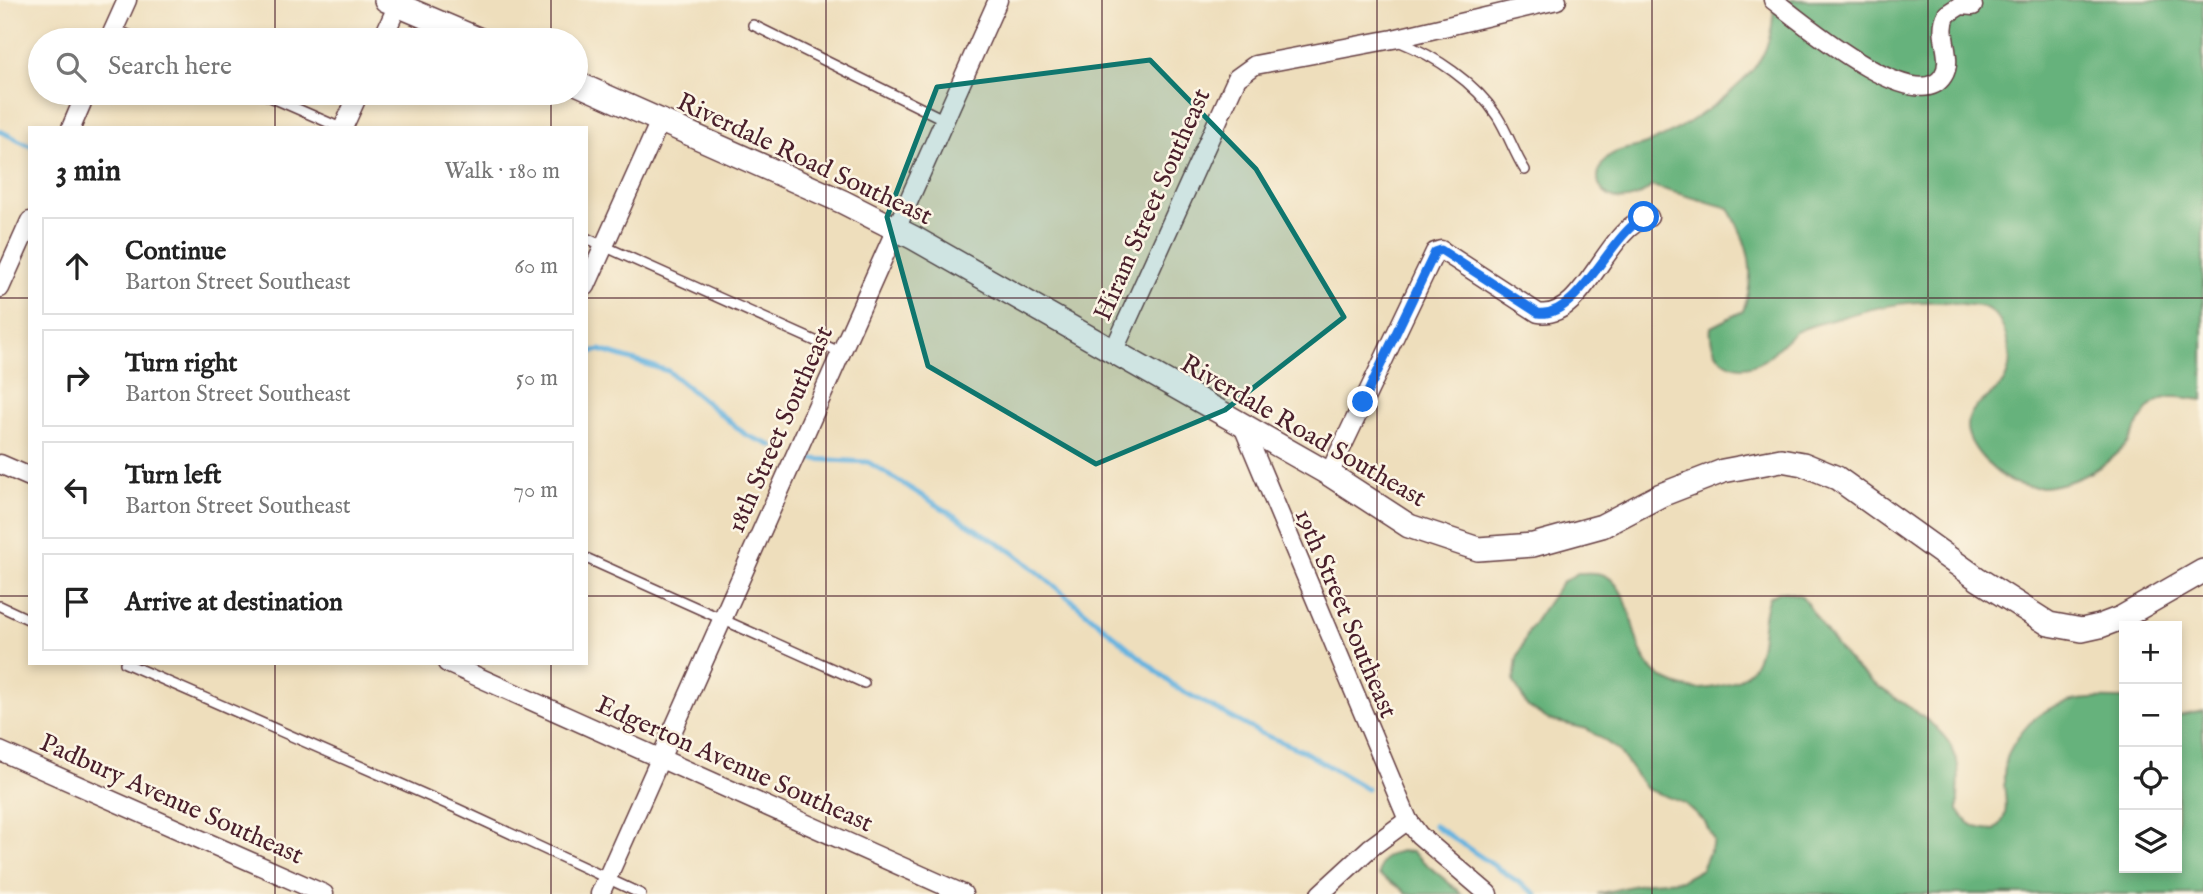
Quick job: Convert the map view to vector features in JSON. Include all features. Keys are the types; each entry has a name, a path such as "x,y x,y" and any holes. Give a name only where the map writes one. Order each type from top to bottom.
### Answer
{"street":[{"path":"115,28 127,0"},
{"path":"1773,0 1878,73 1905,85 1922,88 1931,86 1945,74 1947,65 1942,32 1947,13 1961,5 1973,6"},
{"path":"1393,39 1553,1"},
{"path":"386,28 394,2 453,28"},
{"name":"18th Street Southeast","path":"604,887 945,120 990,3"},
{"name":"Hiram Street Southeast","path":"1113,352 1237,78 1255,65 1393,39"},
{"name":"Riverdale Road Southeast","path":"588,88 897,229 1329,474 1409,526 1478,548 1533,545 1602,526 1661,495 1723,471 1781,460 1803,464 1837,478 2036,618 2067,629 2082,629 2121,618 2203,571"},
{"path":"72,126 81,105"},
{"path":"343,126 353,105"},
{"path":"588,282 660,121"},
{"path":"1329,474 1435,252 1441,250 1538,313 1546,314 1565,306 1624,234 1638,220 1648,216"},
{"path":"0,288 28,225"},
{"name":"19th Street Southeast","path":"1242,424 1408,820"},
{"path":"0,464 28,476"},
{"name":"Edgerton Avenue Southeast","path":"451,665 959,893"},
{"name":"Padbury Avenue Southeast","path":"0,751 324,894"},
{"path":"1320,894 1370,848 1408,820 1419,835 1488,894"}],"lane":[{"path":"753,25 945,120"},
{"path":"1393,39 1430,56 1481,96 1496,114 1525,170"},
{"path":"289,105 337,126"},
{"path":"588,239 842,353"},
{"path":"588,559 864,683"},
{"path":"0,606 28,619"},
{"path":"130,665 458,809 604,887 641,894"}],"highlighted area":[{"path":"1150,60 1256,169 1344,317 1225,410 1096,464 928,366 887,217 937,87"}],"green space":[{"path":"1774,0 2203,0 2203,400 2175,397 2158,401 2147,411 2126,445 2103,465 2058,485 2027,486 2012,482 1990,466 1976,450 1968,433 1967,425 1973,410 2002,384 2009,367 2009,351 2003,329 1995,315 1986,308 1947,302 1885,306 1798,331 1767,358 1752,366 1742,367 1724,361 1713,347 1711,327 1743,311 1750,283 1746,246 1729,208 1652,186 1640,195 1618,199 1602,190 1599,173 1607,158 1622,150 1646,144 1678,128 1714,105 1746,77 1766,48"},
{"path":"1578,573 1601,574 1613,581 1628,606 1646,661 1668,681 1693,689 1726,685 1747,673 1759,652 1769,597 1782,591 1802,596 1837,646 1861,673 1923,717 1945,737 1957,764 1958,810 1965,820 1983,829 1995,830 2004,818 2004,775 2007,757 2032,720 2068,702 2119,699 2119,873 2182,873 2182,715 2203,711 2203,894 1597,894 1650,882 1682,880 1702,869 1714,841 1705,822 1684,803 1646,789 1618,750 1587,729 1549,720 1527,706 1514,682 1517,658 1529,630 1562,582"},
{"path":"1401,851 1412,852 1462,894 1406,894 1379,875 1380,865 1385,858"}],"waterway":[{"path":"0,131 28,145"},
{"path":"588,353 600,350 668,371 746,435 773,446"},
{"path":"811,459 868,462 1016,554 1177,688 1260,733 1303,751 1367,789"},
{"path":"1434,825 1536,894"}],"route":[{"path":"1363,402 1435,252 1441,250 1538,313 1546,314 1565,306 1608,252 1644,217"}]}
